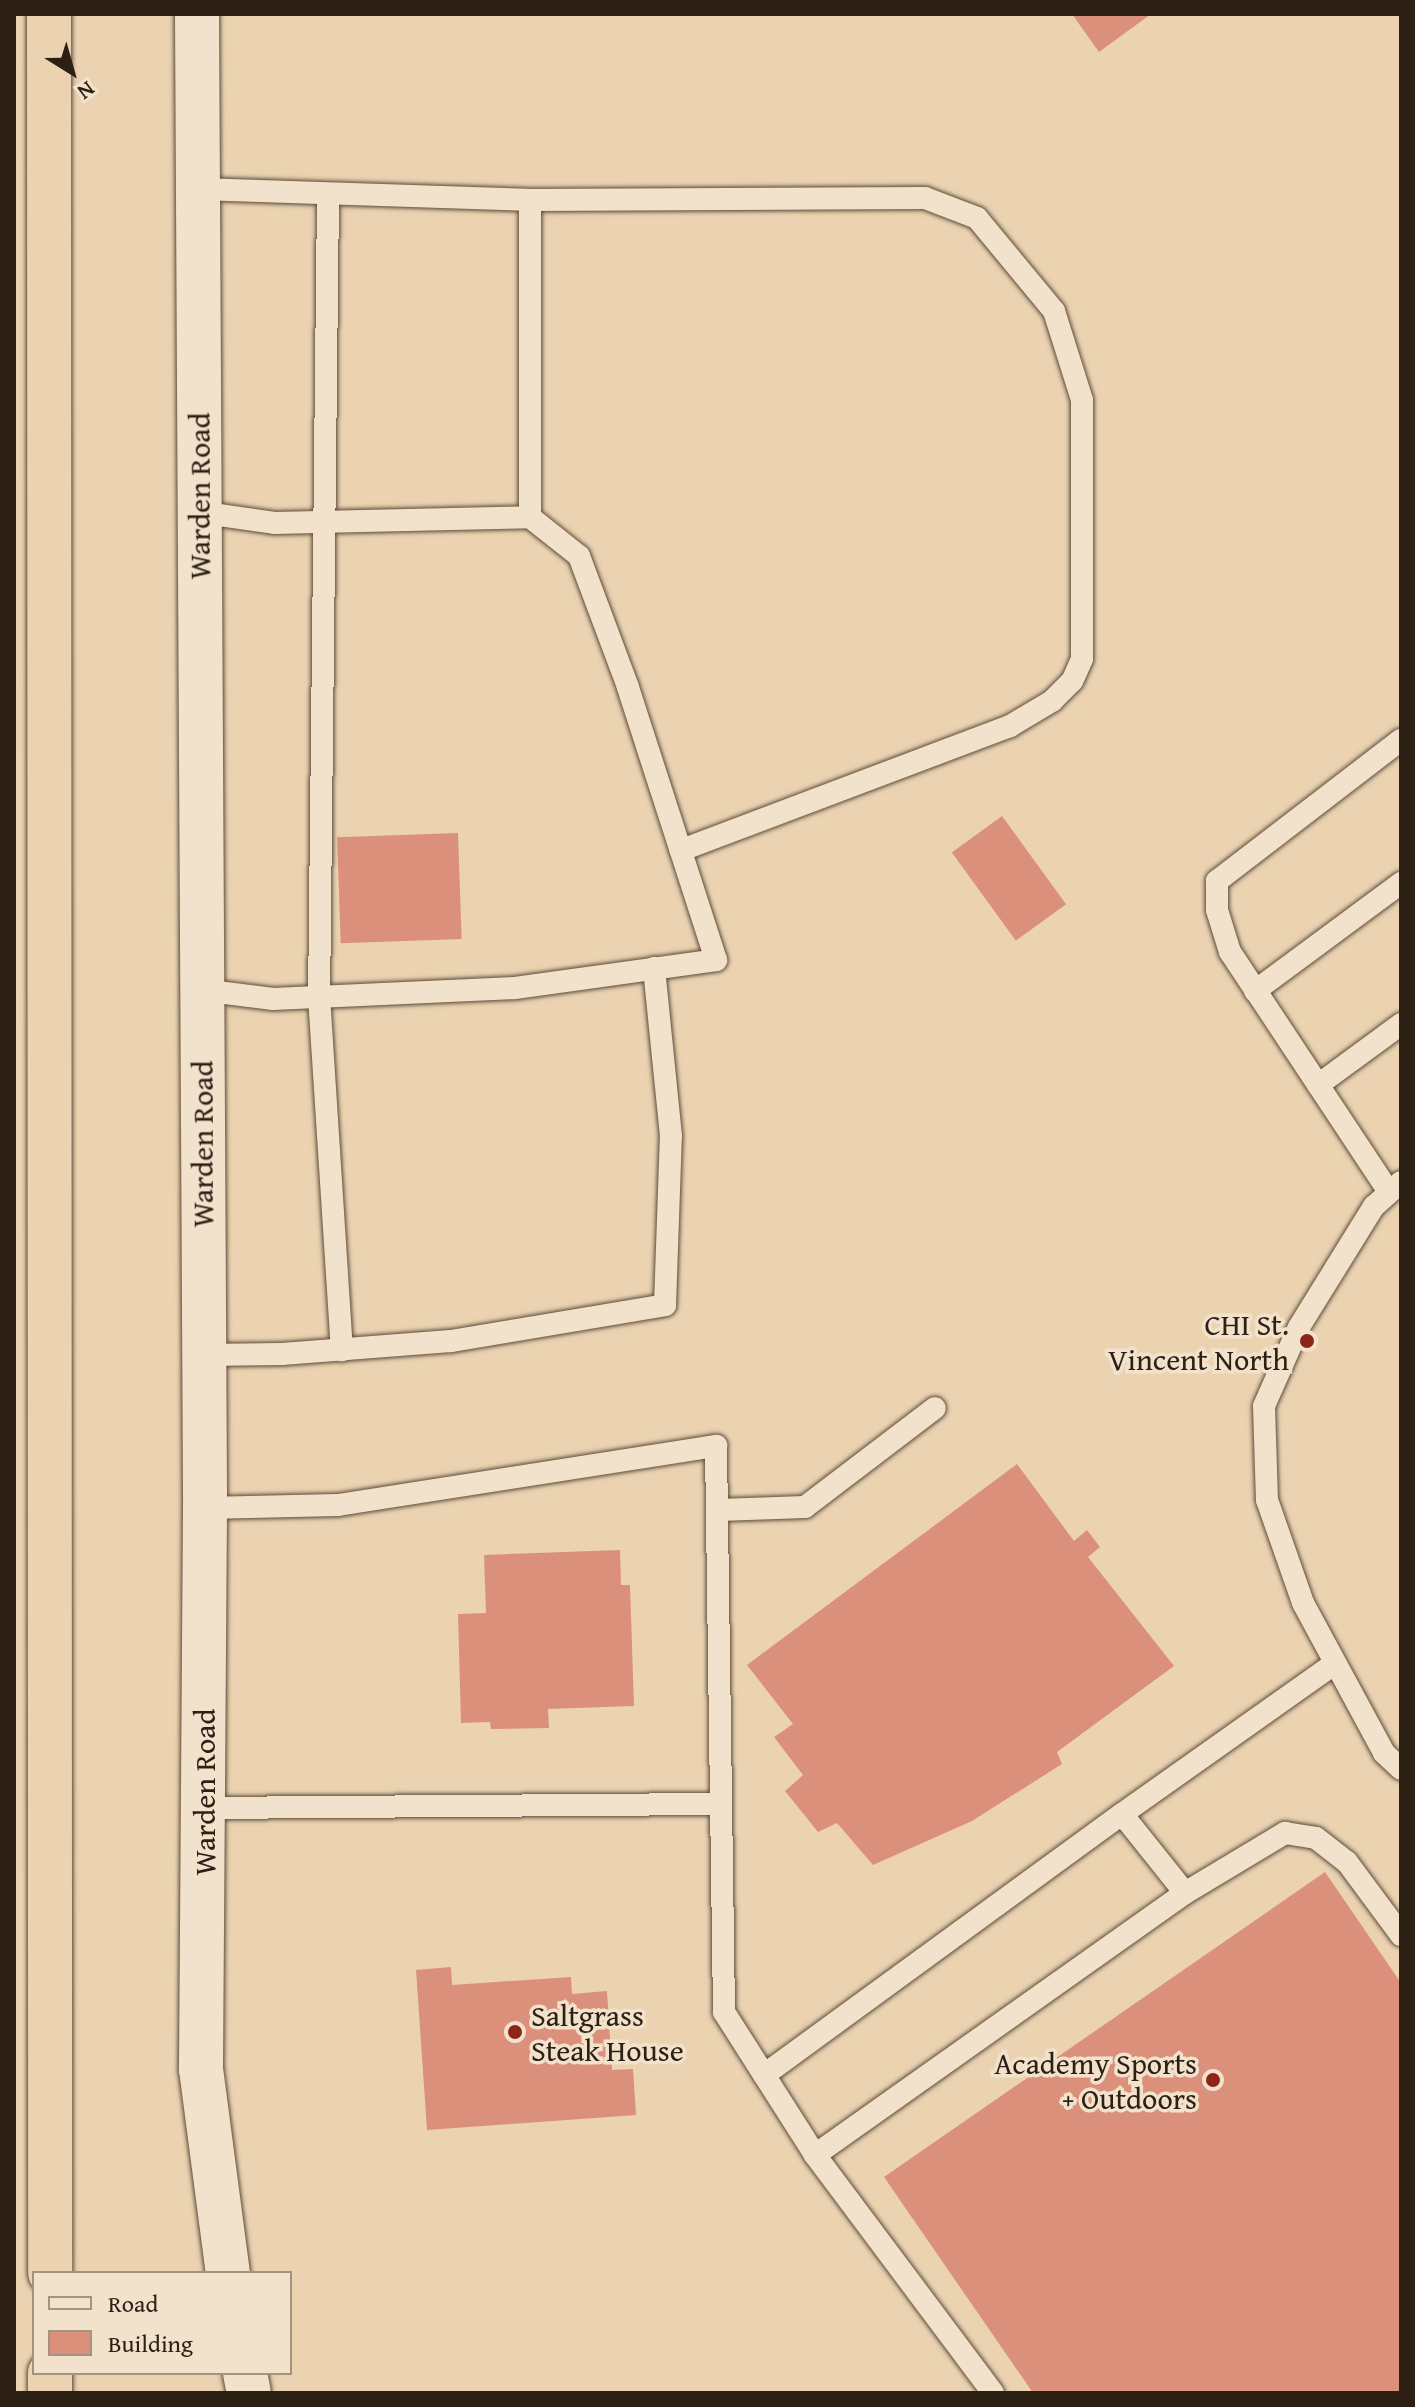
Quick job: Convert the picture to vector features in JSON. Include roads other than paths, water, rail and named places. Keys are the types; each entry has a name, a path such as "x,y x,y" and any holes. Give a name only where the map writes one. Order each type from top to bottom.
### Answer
{"highway":[{"path":"49,14 50,2271"}],"main road":[{"name":"Warden Road","path":"197,14 202,189 198,512 205,1508 201,2069 228,2271"}],"lane":[{"path":"202,189 328,196 530,200 925,198 977,218 1054,311 1082,400 1082,659 1072,681 1052,701 1010,726 681,850"},
{"path":"328,196 321,522 319,996 342,1350"},
{"path":"530,200 530,517"},
{"path":"198,512 274,523 530,517 579,556 716,960 515,988 273,999 201,990"},
{"path":"1401,740 1217,881 1217,910 1230,952 1318,1085 1395,1187 1374,1206 1299,1327 1264,1406 1267,1500 1303,1603 1384,1753 1401,1769"},
{"path":"1255,991 1401,883"},
{"path":"204,1355 342,1350 451,1341 665,1305 671,1136 654,968"},
{"path":"1318,1085 1401,1024"},
{"path":"719,1510 805,1507 935,1408"},
{"path":"205,1508 338,1505 716,1446 724,2012 815,2155 993,2393"},
{"path":"764,2075 1335,1663"},
{"path":"205,1808 720,1804"},
{"path":"1122,1814 1185,1893"},
{"path":"815,2155 1185,1893 1285,1833 1316,1838 1347,1862 1401,1935"}],"place":[{"name":"CHI St. Vincent North","path":"1307,1341"},
{"name":"Saltgrass Steak House","path":"515,2032"},
{"name":"Academy Sports + Outdoors","path":"1213,2080"}]}
